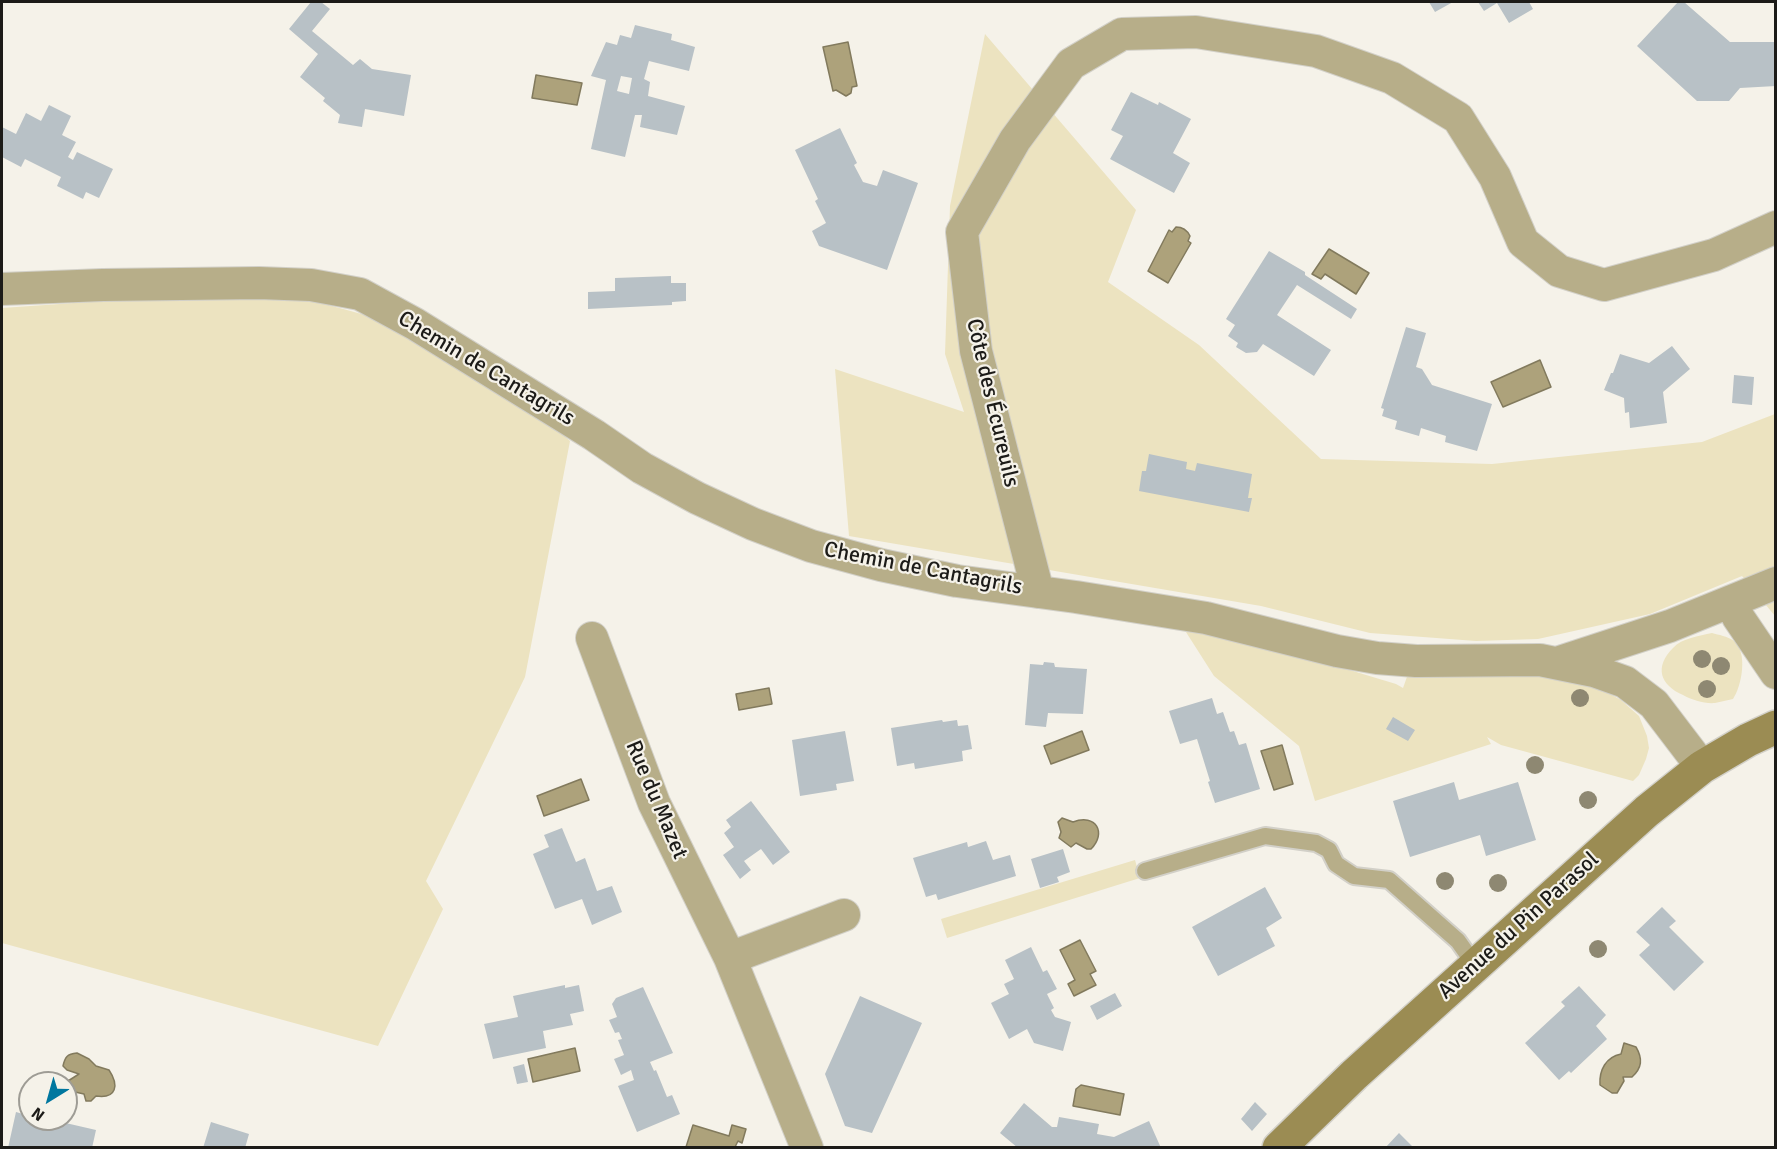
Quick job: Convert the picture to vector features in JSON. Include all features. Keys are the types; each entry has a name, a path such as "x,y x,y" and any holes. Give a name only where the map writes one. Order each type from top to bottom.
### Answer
{"street":[{"name":"Côte des Écureuils","path":"1038,592 976,351 962,232 1015,140 1071,64 1122,34 1196,32 1305,49 1392,78 1458,118 1496,177 1523,242 1559,271 1604,285 1714,255 1776,227"},
{"name":"Chemin de Cantagrils","path":"2,290 113,284 259,283 311,285 360,294 415,324 594,435 642,468 697,498 753,524 811,546 881,565 957,581 1206,618 1326,648 1377,658 1416,661 1512,658 1558,662 1616,645 1732,602 1776,583"},
{"path":"1732,602 1738,617 1776,673"},
{"name":"Rue du Mazet","path":"592,638 654,803 730,958 807,1148"},
{"path":"1558,662 1594,670 1625,682 1654,704 1702,767"},
{"name":"Avenue du Pin Parasol","path":"1279,1148 1354,1074 1647,811 1702,767 1748,740 1776,728"},
{"path":"730,958 844,915"}],"lane":[{"path":"1145,871 1265,836 1316,843 1329,850 1336,864 1354,876 1389,880 1458,941 1475,965"}],"shaded area":[{"path":"985,34 1136,210 1108,282 1199,345 1321,459 1492,464 1702,442 1775,414 1775,616 1742,576 1650,614 1538,639 1476,641 1370,633 1261,606 849,536 835,369 964,412 945,354 950,206"},
{"path":"848,42 857,86 852,87 851,93 846,96 836,90 833,91 823,47"},
{"path":"536,75 582,83 577,105 532,98"},
{"path":"1176,227 1186,231 1190,236 1188,241 1191,243 1168,283 1148,271 1169,230 1172,232"},
{"path":"1329,249 1369,273 1356,294 1325,274 1321,279 1312,274"},
{"path":"303,298 376,318 463,372 528,403 570,441 525,677 426,881 443,909 378,1046 2,943 2,308 103,301"},
{"path":"1540,360 1551,387 1503,407 1491,382"},
{"path":"1177,618 1403,688 1408,674 1511,674 1576,679 1621,700 1639,716 1649,748 1646,759 1639,775 1633,781 1501,745 1487,737 1491,744 1315,801 1299,746 1214,676"},
{"path":"1712,633 1734,641 1741,653 1742,661 1741,678 1733,699 1717,703 1694,700 1675,691 1662,675 1663,662 1677,645 1691,638"},
{"path":"769,688 772,704 739,710 736,694"},
{"path":"1082,731 1089,750 1051,764 1044,746"},
{"path":"1282,745 1293,784 1274,790 1261,751"},
{"path":"581,779 589,800 544,816 537,796"},
{"path":"1062,818 1073,822 1088,820 1097,826 1098,837 1091,849 1076,843 1071,847 1059,838 1061,832 1058,822"},
{"path":"1135,860 1140,878 947,938 941,919"},
{"path":"1080,940 1096,971 1090,974 1096,985 1074,996 1068,984 1075,980 1060,950"},
{"path":"1624,1043 1636,1047 1640,1055 1640,1063 1632,1077 1623,1077 1624,1081 1617,1093 1612,1093 1600,1085 1601,1074 1604,1065 1611,1058 1621,1054"},
{"path":"575,1048 580,1071 533,1082 528,1059"},
{"path":"77,1053 89,1059 96,1066 109,1070 115,1086 112,1093 96,1096 91,1101 86,1101 84,1094 78,1093 78,1071 67,1070 63,1066 69,1055"},
{"path":"1081,1085 1124,1094 1120,1115 1073,1106 1076,1089"},
{"path":"693,1125 729,1136 732,1125 746,1129 742,1143 738,1141 735,1147 686,1147"}],"building":[{"path":"311,2 321,2 330,9 312,31 353,65 360,59 372,69 411,75 404,116 365,109 362,127 338,123 340,115 323,101 325,98 300,77 318,54 289,29"},
{"path":"1429,2 1453,2 1435,12"},
{"path":"1478,2 1529,2 1533,9 1509,23 1497,3 1484,11"},
{"path":"1678,2 1684,2 1730,42 1776,42 1776,86 1740,88 1729,101 1697,101 1637,46"},
{"path":"635,25 672,34 671,40 695,47 689,71 649,61 644,79 650,82 648,96 685,106 677,135 640,127 642,115 635,115 625,157 591,149 606,80 591,76 606,42 617,45 620,35 631,38","holes":["621,76 632,78 629,94 617,91"]},
{"path":"1131,92 1158,105 1159,102 1191,119 1173,153 1190,163 1174,193 1110,159 1123,136 1111,130"},
{"path":"49,105 71,116 62,135 76,142 68,157 73,160 77,152 113,169 99,198 86,192 83,199 57,186 61,177 25,159 21,167 2,157 2,127 16,134 26,113 41,121"},
{"path":"840,128 857,163 854,165 863,182 877,186 883,170 918,183 887,270 819,246 812,231 826,223 815,201 818,199 795,150"},
{"path":"1269,251 1305,272 1305,275 1357,309 1351,319 1297,285 1277,315 1331,350 1314,376 1263,344 1257,352 1246,353 1236,347 1238,343 1228,336 1235,325 1226,319"},
{"path":"671,276 671,283 686,283 686,301 672,302 672,305 588,309 588,292 615,291 615,278"},
{"path":"1406,327 1426,333 1416,367 1422,369 1432,385 1492,404 1477,451 1445,442 1446,436 1421,428 1419,436 1395,429 1397,421 1382,416 1384,409 1381,408"},
{"path":"1672,346 1690,369 1663,392 1667,423 1630,428 1629,412 1625,413 1624,398 1604,390 1620,354 1649,363"},
{"path":"1734,375 1754,377 1752,405 1732,403"},
{"path":"1149,454 1187,462 1186,469 1195,471 1197,463 1252,474 1248,498 1252,498 1249,512 1139,491 1142,471 1146,471"},
{"path":"1044,662 1054,663 1055,667 1087,669 1083,714 1048,713 1046,727 1025,725 1030,664 1043,665"},
{"path":"1212,698 1217,714 1223,712 1230,732 1234,731 1239,745 1246,743 1260,789 1215,803 1197,739 1180,744 1169,711"},
{"path":"1393,717 1415,730 1408,741 1386,729"},
{"path":"942,720 943,722 957,720 958,726 968,725 972,749 962,751 963,761 915,769 914,763 897,766 891,728"},
{"path":"845,731 854,781 836,784 837,790 800,796 792,740"},
{"path":"1454,782 1459,800 1518,782 1536,840 1486,856 1480,835 1410,857 1393,801"},
{"path":"751,801 790,852 773,865 761,849 744,861 751,870 740,879 723,855 734,847 724,833 731,827 726,820"},
{"path":"562,828 576,862 585,858 597,891 612,886 622,912 592,925 582,899 555,909 533,854 549,847 544,835"},
{"path":"986,841 993,860 1010,855 1016,876 938,900 936,894 926,897 913,858 967,842 968,847"},
{"path":"1063,849 1070,872 1057,877 1059,882 1040,888 1031,859"},
{"path":"1265,887 1282,918 1266,928 1275,946 1218,976 1192,927"},
{"path":"1662,907 1676,921 1669,927 1704,962 1674,991 1639,955 1650,945 1636,932"},
{"path":"1031,947 1043,972 1047,970 1057,989 1047,994 1054,1008 1051,1010 1055,1017 1071,1022 1063,1051 1034,1043 1027,1029 1009,1039 991,1003 1009,994 1004,984 1014,979 1005,960"},
{"path":"565,985 565,988 579,985 584,1011 570,1014 573,1025 543,1031 546,1048 493,1059 484,1024 518,1017 513,996"},
{"path":"1579,986 1606,1015 1596,1026 1607,1039 1571,1073 1569,1071 1559,1080 1525,1043 1565,1006 1561,1002"},
{"path":"643,987 673,1053 650,1062 654,1071 656,1070 667,1097 672,1095 680,1114 637,1132 618,1086 634,1080 631,1070 621,1075 614,1059 624,1055 618,1040 622,1039 619,1032 615,1033 609,1020 617,1017 612,1004 616,998"},
{"path":"1115,993 1122,1006 1097,1020 1090,1006"},
{"path":"860,996 922,1023 872,1133 845,1126 825,1074"},
{"path":"524,1064 528,1082 517,1084 513,1067"},
{"path":"1255,1102 1267,1114 1252,1131 1241,1119"},
{"path":"1024,1103 1052,1127 1057,1127 1059,1117 1099,1124 1097,1134 1114,1137 1149,1121 1161,1148 1018,1148 1000,1133"},
{"path":"16,1112 18,1113 18,1131 78,1131 78,1126 96,1130 92,1148 8,1148"},
{"path":"211,1122 249,1134 245,1148 203,1148"},
{"path":"1399,1133 1414,1148 1385,1148"}]}
